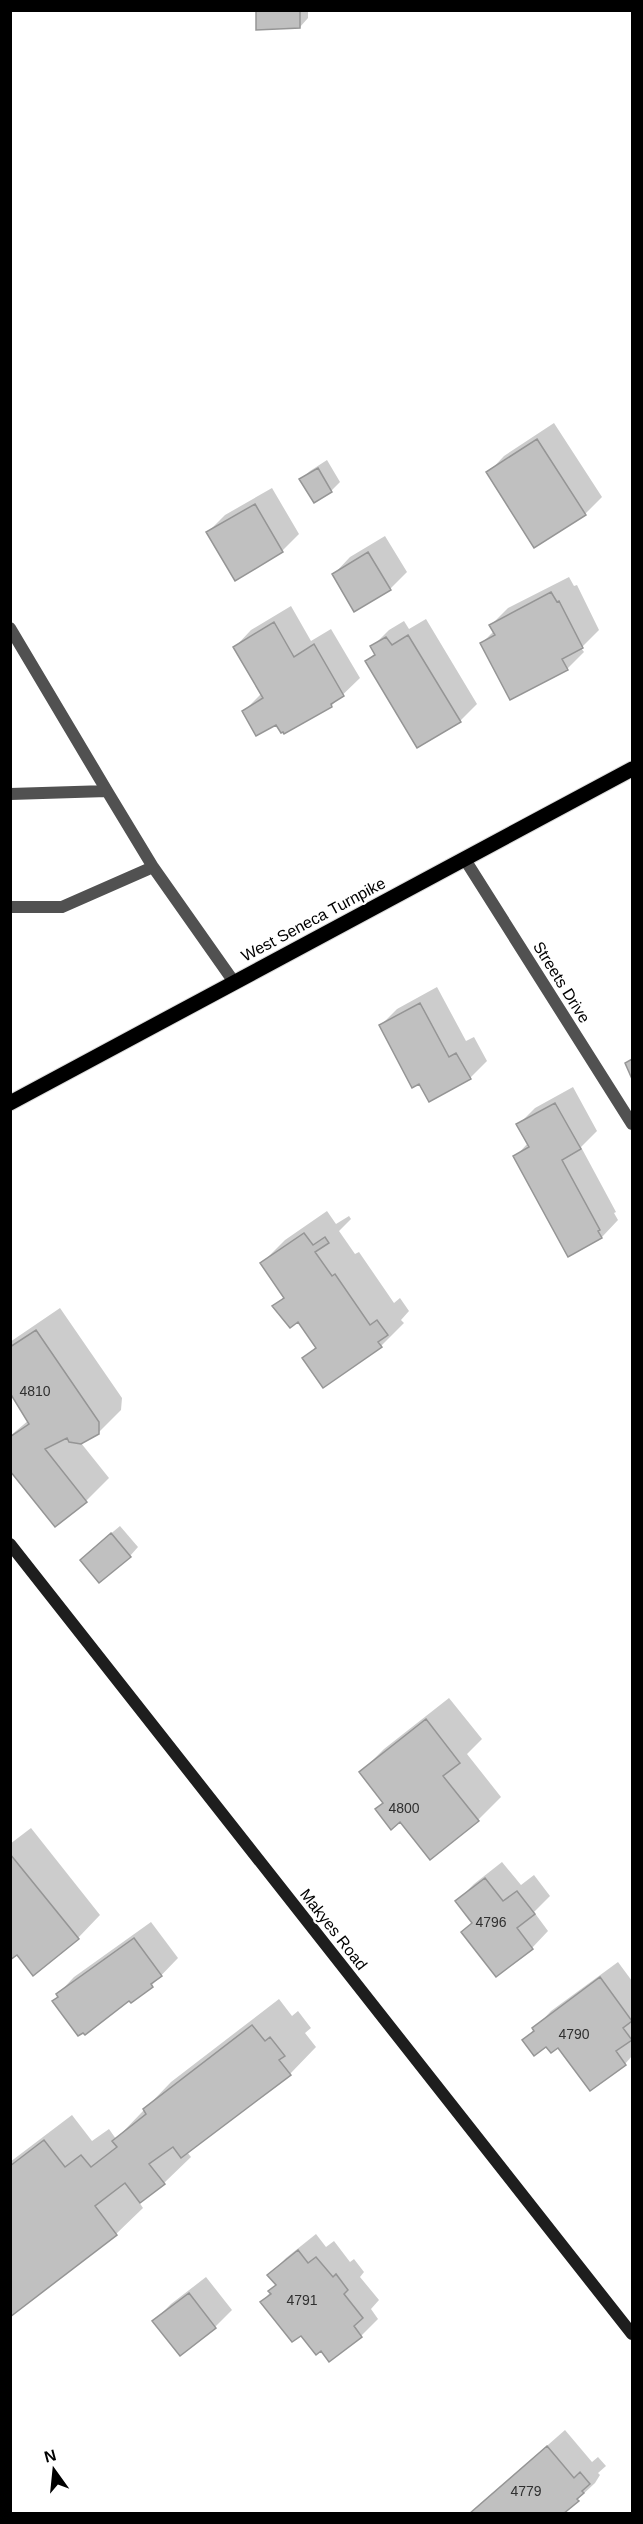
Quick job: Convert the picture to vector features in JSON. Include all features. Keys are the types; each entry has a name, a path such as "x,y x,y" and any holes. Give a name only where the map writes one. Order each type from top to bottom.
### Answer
{"main road":[{"name":"West Seneca Turnpike","path":"10,1103 633,769"}],"street":[{"path":"10,628 153,867 234,982"},
{"path":"10,794 107,791"},
{"name":"Streets Drive","path":"464,858 633,1124"},
{"path":"10,907 62,907 153,867"},
{"name":"Makyes Road","path":"10,1544 633,2334"}],"building":[{"path":"256,10 300,10 300,28 256,30"},
{"path":"537,439 586,515 534,548 486,472"},
{"path":"318,468 332,492 314,503 299,479"},
{"path":"255,504 283,552 235,581 206,532"},
{"path":"368,552 391,590 354,612 332,574"},
{"path":"551,592 557,602 559,601 583,648 562,659 568,670 510,700 480,643 495,635 489,625"},
{"path":"274,622 294,657 314,644 344,696 331,704 332,707 284,734 276,725 256,736 242,711 263,698 233,647"},
{"path":"408,635 461,722 417,748 365,661 375,655 370,646 386,637 392,645"},
{"path":"420,1003 449,1057 456,1053 471,1079 429,1102 419,1084 412,1088 379,1025"},
{"path":"632,1059 632,1079 625,1063"},
{"path":"555,1103 581,1149 562,1160 600,1230 598,1231 602,1238 568,1257 513,1156 529,1147 516,1124"},
{"path":"304,1233 313,1245 325,1237 329,1243 315,1252 332,1276 335,1274 370,1325 377,1320 388,1335 378,1342 382,1347 323,1388 302,1358 316,1348 298,1322 290,1328 272,1306 284,1298 260,1263"},
{"path":"36,1330 99,1422 99,1434 81,1444 69,1442 67,1438 45,1449 87,1502 55,1527 10,1471 10,1437 29,1424 10,1393 10,1347"},
{"path":"111,1533 131,1557 99,1583 80,1560"},
{"path":"426,1719 460,1763 443,1776 479,1821 430,1860 400,1822 391,1830 375,1809 383,1803 359,1772"},
{"path":"10,1854 79,1939 33,1976 17,1955 10,1960"},
{"path":"485,1878 503,1901 517,1891 535,1914 517,1928 533,1949 496,1977 461,1932 472,1923 455,1901"},
{"path":"134,1938 162,1976 151,1984 153,1987 131,2003 129,2001 85,2035 83,2033 78,2036 52,2001 58,1997 56,1994"},
{"path":"600,1977 632,2021 623,2028 632,2040 616,2051 626,2065 590,2091 558,2048 551,2053 546,2047 534,2056 522,2040 534,2031 532,2028"},
{"path":"252,2025 265,2041 270,2037 285,2056 279,2060 291,2075 181,2158 173,2147 149,2164 165,2184 140,2203 125,2183 95,2206 117,2235 10,2317 10,2166 44,2140 65,2167 81,2155 91,2167 117,2147 112,2141 146,2114 143,2109"},
{"path":"298,2250 308,2263 316,2257 333,2277 336,2274 348,2290 344,2294 363,2318 354,2326 362,2337 329,2362 321,2351 316,2355 301,2336 292,2342 260,2302 271,2294 268,2291 276,2285 267,2275"},
{"path":"189,2293 216,2328 180,2356 152,2321"},
{"path":"547,2446 574,2478 580,2472 590,2484 582,2491 584,2493 577,2499 579,2501 563,2514 469,2514"}]}
